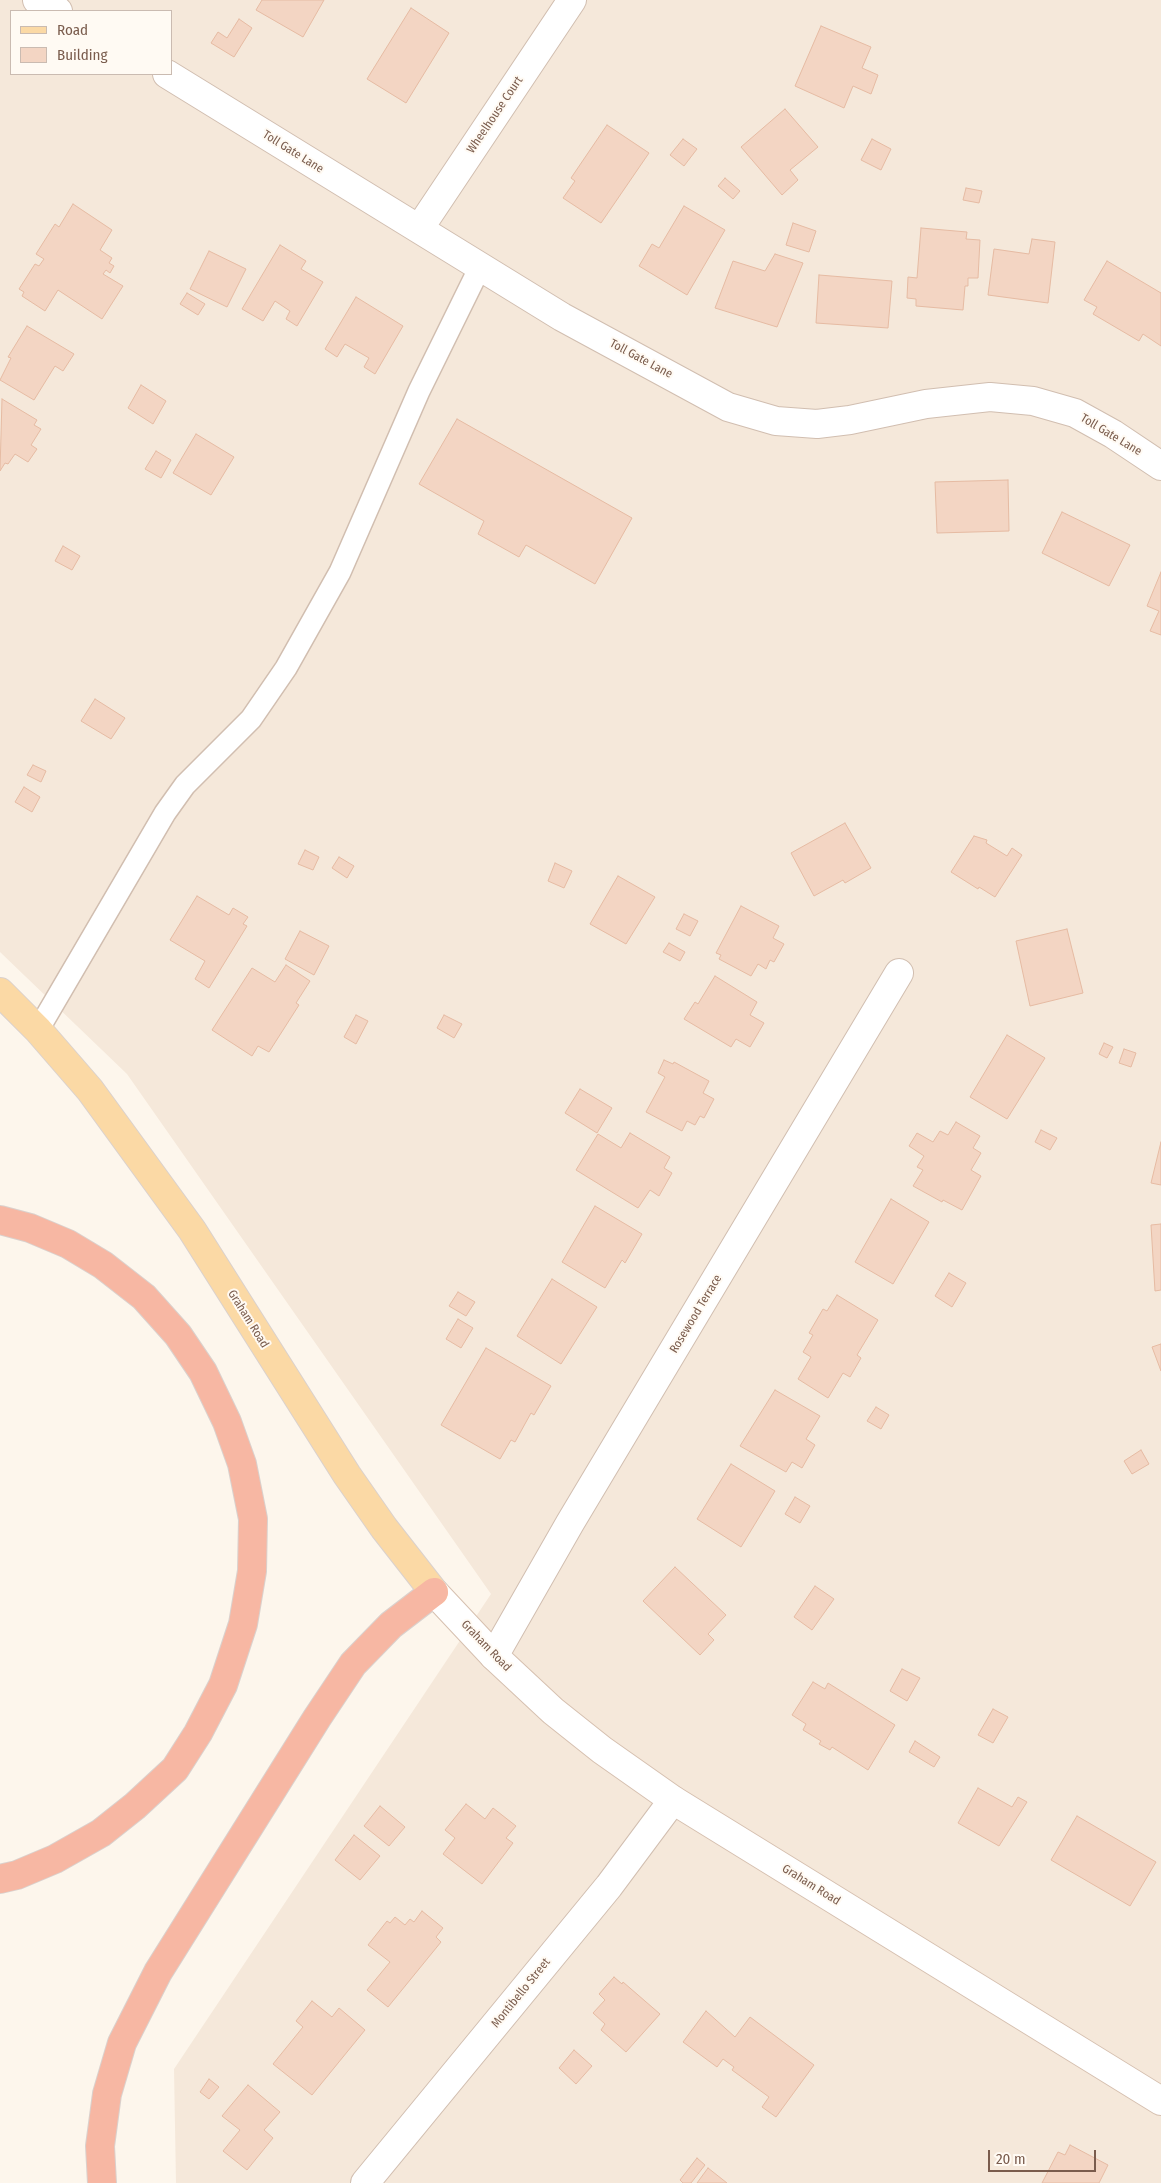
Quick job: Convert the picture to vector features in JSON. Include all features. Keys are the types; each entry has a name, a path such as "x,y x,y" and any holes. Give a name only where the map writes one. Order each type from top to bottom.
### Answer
{"highway":[{"path":"0,1220 30,1228 68,1244 104,1265 144,1297 178,1335 203,1372 227,1422 242,1464 253,1519 252,1572 243,1624 223,1685 198,1733 175,1768 135,1806 101,1833 55,1859 17,1875 0,1879"},
{"path":"102,2183 100,2146 107,2094 122,2043 158,1972 311,1726 353,1664 391,1625 434,1592"}],"main road":[{"name":"Graham Road","path":"0,992 38,1030 90,1090 192,1230 347,1475 384,1528 434,1592"}],"street":[{"path":"37,0 56,10"},
{"name":"Wheelhouse Court","path":"419,229 572,0"},
{"name":"Toll Gate Lane","path":"169,75 562,317 728,407 776,421 817,424 850,420 926,404 990,397 1033,401 1075,413 1113,434 1161,466"},
{"name":"Rosewood Terrace","path":"494,1656 570,1523 899,973"},
{"name":"Graham Road","path":"434,1592 494,1656 567,1722 602,1750 674,1800 1161,2101"},
{"name":"Montibello Street","path":"365,2183 609,1886 674,1800"}],"lane":[{"path":"38,1030 165,813 185,784 251,719 286,668 340,572 419,391 480,267"}],"shaded area":[{"path":"0,0 1161,0 1161,2183 176,2183 174,2069 491,1594 127,1074 0,952"}],"building":[{"path":"262,0 324,0 303,37 256,10"},
{"path":"411,8 449,33 406,103 367,79"},
{"path":"239,19 252,28 234,57 211,43 218,32 227,38"},
{"path":"821,26 871,47 862,68 878,75 871,94 853,86 844,108 795,86"},
{"path":"785,109 818,147 790,170 798,180 782,195 741,147"},
{"path":"607,125 649,153 601,223 563,198 575,181 571,178"},
{"path":"683,139 697,149 684,166 670,155"},
{"path":"872,139 891,149 881,170 861,160"},
{"path":"725,178 740,191 733,199 718,186"},
{"path":"966,188 982,191 979,203 963,200"},
{"path":"73,204 112,230 100,250 112,258 109,263 114,266 110,273 106,270 103,274 123,286 102,319 58,290 45,311 22,296 24,292 19,289 35,264 39,266 44,259 36,254 55,224 59,227"},
{"path":"684,206 725,230 687,295 639,266 652,244 659,248"},
{"path":"793,223 816,231 809,252 786,245"},
{"path":"921,228 967,232 966,239 980,240 978,278 968,278 968,286 965,286 963,310 916,306 916,299 907,298 908,277 917,278"},
{"path":"1032,239 1055,242 1048,303 988,295 994,249 1029,254"},
{"path":"280,245 306,261 301,269 323,282 297,326 286,319 290,311 275,301 263,321 242,309"},
{"path":"209,251 246,269 227,307 190,289"},
{"path":"775,254 803,263 777,327 715,308 733,261 765,271"},
{"path":"1107,261 1161,293 1161,346 1143,334 1139,341 1093,314 1097,307 1084,300"},
{"path":"819,275 892,281 888,328 816,323"},
{"path":"187,293 205,304 198,315 180,304"},
{"path":"356,297 403,326 375,374 364,367 369,358 345,344 337,357 325,349"},
{"path":"27,326 74,354 63,371 55,366 34,400 0,380 11,358 8,357"},
{"path":"141,385 166,401 153,424 128,408"},
{"path":"2,399 37,420 34,425 41,429 31,445 37,449 28,462 15,454 8,464 5,463 0,471"},
{"path":"457,419 632,518 595,584 526,545 519,557 478,534 484,521 419,484"},
{"path":"196,434 234,457 211,495 173,473"},
{"path":"156,451 171,460 161,478 145,469"},
{"path":"1008,480 1009,531 937,533 935,482"},
{"path":"1062,512 1130,545 1109,586 1042,553"},
{"path":"63,546 80,556 72,570 55,561"},
{"path":"1161,572 1161,635 1150,631 1159,611 1147,606"},
{"path":"95,699 125,718 111,739 81,721"},
{"path":"33,765 46,771 41,782 27,775"},
{"path":"24,787 40,797 32,812 15,802"},
{"path":"845,823 871,868 845,883 843,880 814,896 791,853"},
{"path":"974,836 987,840 986,843 1007,856 1012,848 1022,855 995,897 951,872"},
{"path":"305,850 319,857 313,870 298,864"},
{"path":"339,857 354,866 347,878 332,868"},
{"path":"555,863 572,871 564,888 548,881"},
{"path":"618,876 655,897 626,944 590,924"},
{"path":"197,896 229,915 233,908 248,917 243,924 247,926 209,988 195,979 205,961 170,940"},
{"path":"741,906 779,926 773,938 784,944 774,962 770,960 766,969 758,964 751,976 719,959 721,955 716,953"},
{"path":"684,914 698,921 690,936 676,929"},
{"path":"1067,929 1083,993 1030,1006 1016,941"},
{"path":"300,931 329,946 314,975 285,959"},
{"path":"669,943 685,952 680,961 663,952"},
{"path":"286,965 310,981 296,1003 299,1005 269,1052 258,1046 252,1056 212,1030 252,968 275,982"},
{"path":"715,976 757,1002 750,1015 764,1023 750,1047 736,1039 731,1047 684,1019 695,1002 698,1004"},
{"path":"356,1015 368,1021 356,1044 344,1037"},
{"path":"444,1015 462,1024 454,1038 437,1028"},
{"path":"1007,1035 1045,1058 1007,1119 970,1097"},
{"path":"1104,1043 1113,1047 1107,1058 1099,1054"},
{"path":"1124,1049 1136,1053 1131,1067 1119,1063"},
{"path":"664,1060 673,1064 674,1062 709,1081 703,1093 714,1099 704,1118 700,1116 695,1125 687,1121 682,1131 646,1112 665,1077 658,1073"},
{"path":"580,1089 612,1108 597,1133 565,1113"},
{"path":"956,1122 980,1136 973,1148 981,1153 971,1170 981,1176 962,1210 943,1200 942,1202 913,1186 923,1170 917,1167 924,1156 909,1146 917,1133 933,1142 940,1131 948,1135"},
{"path":"1041,1130 1057,1138 1050,1150 1035,1142"},
{"path":"630,1133 670,1157 664,1168 672,1173 659,1196 650,1190 638,1208 576,1170 598,1134 621,1148"},
{"path":"1161,1142 1161,1185 1151,1183"},
{"path":"891,1199 929,1222 893,1284 855,1262"},
{"path":"595,1206 642,1234 625,1263 622,1260 605,1288 562,1262"},
{"path":"1161,1224 1161,1290 1155,1291 1151,1225"},
{"path":"949,1273 966,1283 952,1307 935,1296"},
{"path":"552,1279 597,1307 561,1364 517,1336"},
{"path":"458,1292 475,1302 466,1316 449,1306"},
{"path":"837,1295 878,1320 857,1355 861,1358 850,1377 843,1373 828,1398 798,1379 811,1357 803,1352 813,1335 809,1333 823,1309 827,1311"},
{"path":"458,1319 473,1328 461,1348 446,1339"},
{"path":"1161,1344 1161,1371 1152,1347"},
{"path":"486,1348 551,1386 534,1415 531,1413 515,1442 511,1440 500,1459 441,1425"},
{"path":"775,1390 820,1416 806,1439 815,1445 802,1468 792,1462 786,1472 740,1446"},
{"path":"876,1407 889,1415 881,1429 867,1421"},
{"path":"1141,1450 1149,1464 1132,1474 1124,1461"},
{"path":"731,1464 775,1491 741,1547 697,1519"},
{"path":"795,1497 810,1506 800,1523 785,1514"},
{"path":"675,1567 726,1615 708,1634 714,1640 700,1655 643,1601"},
{"path":"815,1586 834,1599 812,1630 794,1617"},
{"path":"902,1669 920,1678 907,1701 890,1691"},
{"path":"813,1682 825,1689 828,1683 895,1725 868,1770 832,1747 830,1750 819,1744 821,1741 803,1730 806,1724 792,1715"},
{"path":"993,1709 1008,1717 993,1743 978,1735"},
{"path":"915,1741 940,1757 934,1767 909,1752"},
{"path":"978,1788 1012,1807 1018,1797 1027,1802 999,1846 958,1823"},
{"path":"466,1804 485,1819 493,1808 516,1826 506,1838 513,1843 482,1884 443,1854 455,1838 445,1830"},
{"path":"380,1806 405,1827 389,1846 364,1826"},
{"path":"1077,1816 1156,1862 1130,1906 1051,1860"},
{"path":"354,1835 380,1856 360,1880 335,1860"},
{"path":"422,1911 443,1928 436,1937 441,1942 388,2007 367,1990 390,1962 368,1945 387,1921 390,1923 395,1917 405,1925 410,1919 414,1922"},
{"path":"614,1977 622,1984 623,1982 660,2014 626,2052 601,2030 605,2024 593,2013 605,2000 599,1994"},
{"path":"312,2001 332,2017 339,2008 365,2030 312,2095 273,2064 303,2027 296,2021"},
{"path":"706,2011 735,2037 750,2017 814,2065 776,2117 762,2107 769,2097 732,2070 734,2067 723,2059 717,2067 683,2042"},
{"path":"574,2050 592,2066 576,2084 559,2068"},
{"path":"209,2079 219,2087 209,2099 200,2092"},
{"path":"248,2085 280,2112 264,2130 273,2138 247,2170 223,2151 240,2130 222,2116"},
{"path":"1070,2145 1108,2165 1099,2183 1042,2183 1058,2152 1065,2155"},
{"path":"697,2158 705,2165 691,2183 683,2183 680,2180"},
{"path":"708,2168 727,2183 697,2183"}]}
